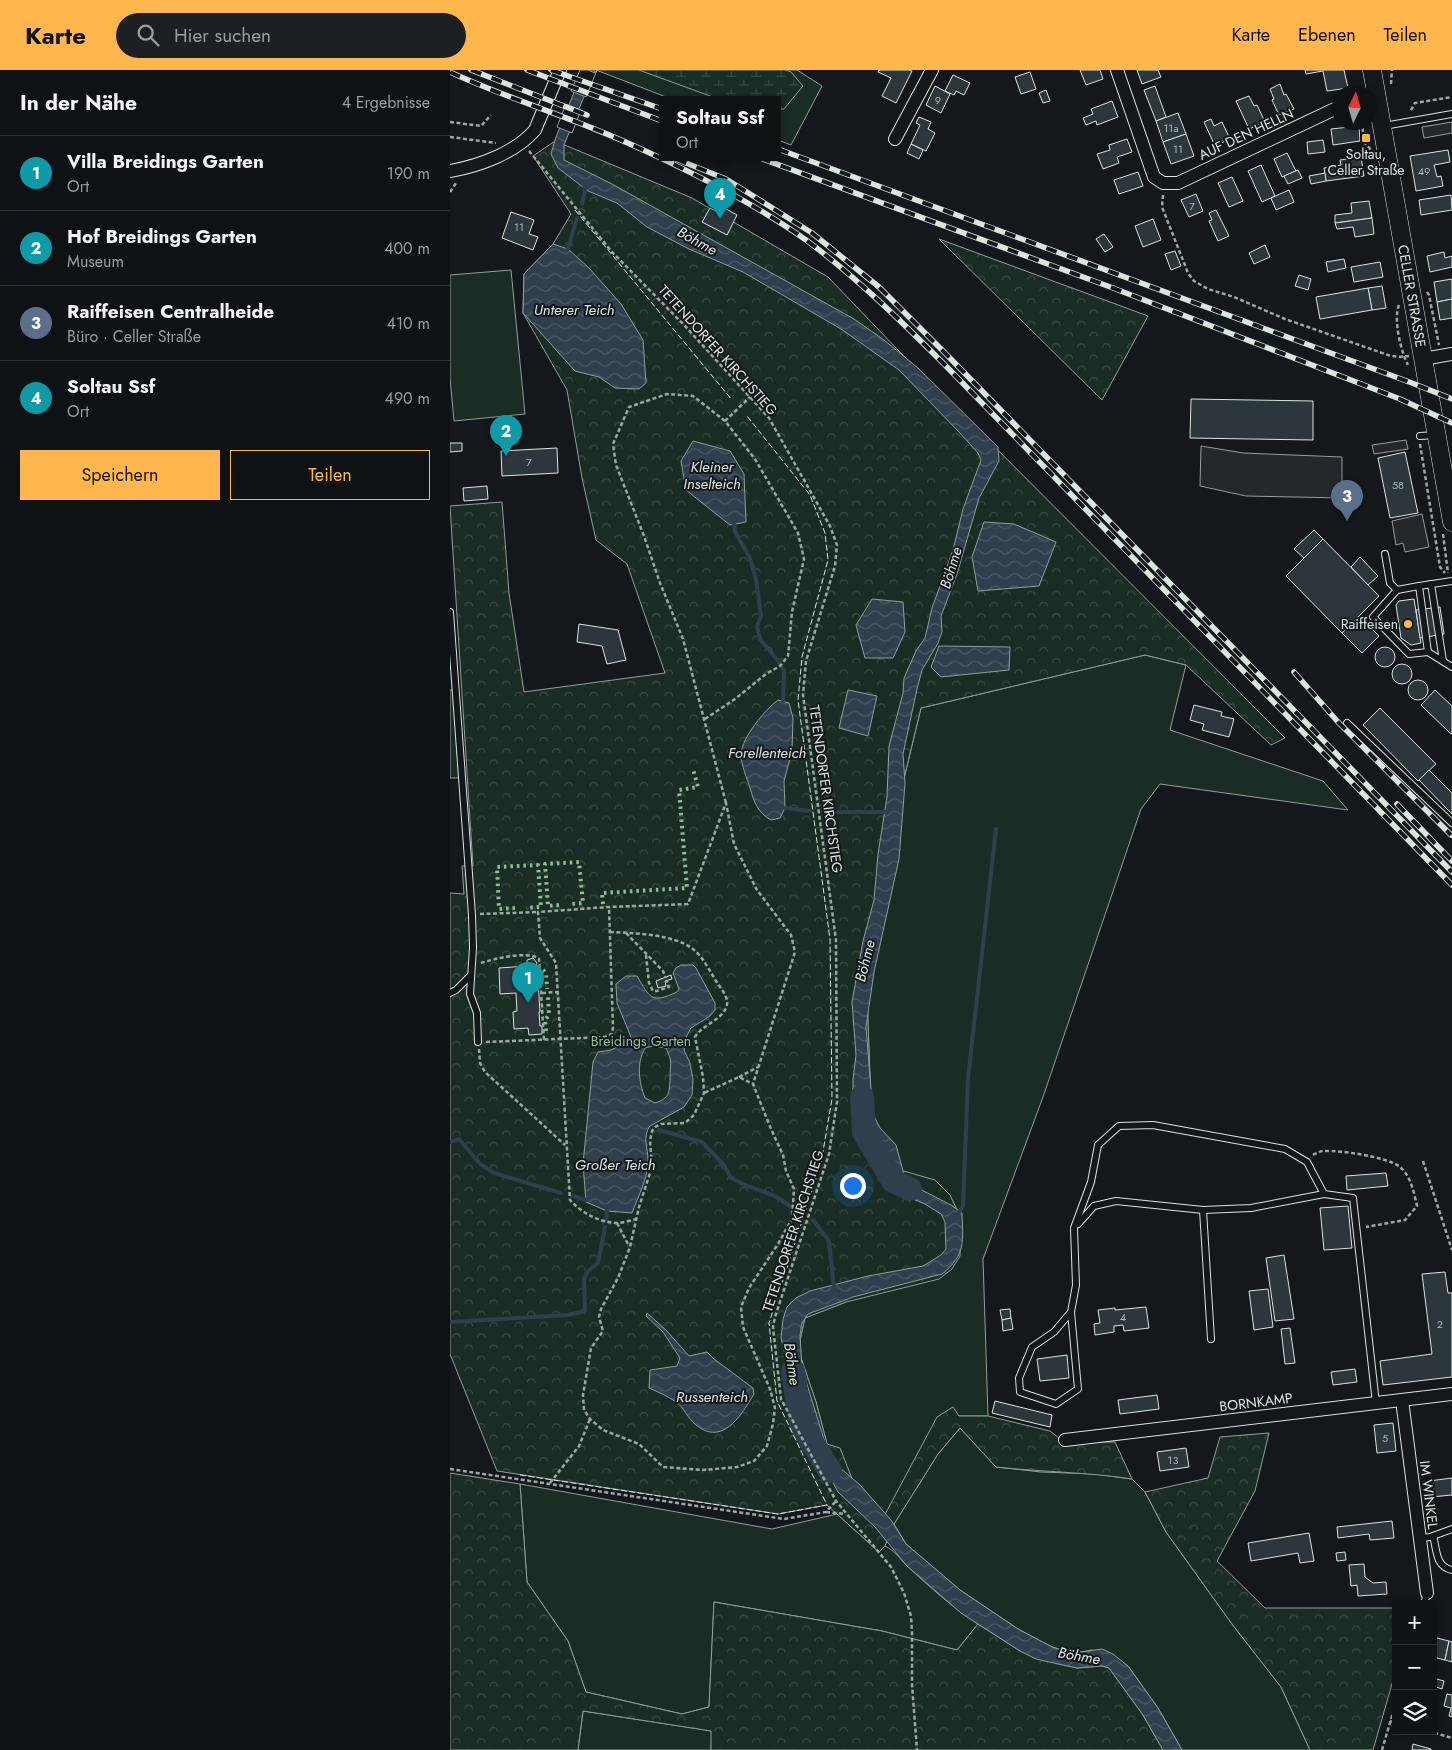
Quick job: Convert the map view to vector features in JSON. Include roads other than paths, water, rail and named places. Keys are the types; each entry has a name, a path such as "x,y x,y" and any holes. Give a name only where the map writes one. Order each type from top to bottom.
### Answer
{"main road":[{"name":"CELLER STRASSE","path":"1372,70 1373,85"},
{"name":"CELLER STRASSE","path":"1377,109 1382,127 1428,436 1452,522"}],"street":[{"path":"450,171 467,168 509,150 529,137 535,130 560,70"},
{"path":"896,139 932,70"},
{"name":"AUF DEN HELLN","path":"1117,70 1154,177 1163,184 1178,183 1332,111"},
{"path":"1417,364 1452,354"},
{"name":"BORNKAMP","path":"1064,1440 1452,1394"},
{"name":"IM WINKEL","path":"1402,1400 1420,1538 1425,1598"}],"lane":[{"path":"1382,127 1452,114"},
{"path":"1385,554 1390,583 1397,590"},
{"path":"1451,581 1397,590 1372,616 1409,654 1428,652 1452,666"},
{"path":"1431,584 1443,661"},
{"path":"1419,586 1428,652"},
{"path":"450,612 472,915 470,994 477,1013 478,1042"},
{"path":"1347,723 1452,823"},
{"path":"450,993 456,990 470,976"},
{"path":"1071,1312 1054,1332 1032,1347 1018,1378 1020,1392 1056,1404 1078,1389 1071,1312 1076,1285 1074,1228 1091,1182 1098,1145 1119,1126 1153,1125 1285,1149 1307,1162 1324,1194"},
{"path":"1074,1228 1094,1206 1116,1201 1203,1210 1251,1208 1324,1194 1354,1198 1376,1403"},
{"path":"1203,1210 1211,1339"},
{"path":"1420,1538 1433,1536 1452,1529"},
{"path":"1433,1536 1439,1563 1452,1570"}],"water":[{"path":"583,70 595,70 564,145 564,160 612,184 854,319 884,340 918,368 998,447 999,461 979,498 957,574 941,616 942,632 938,643 922,670 917,689 903,754 905,783 899,859 874,972 866,1027 873,1114 880,1128 896,1145 906,1182 951,1205 962,1213 963,1232 961,1247 955,1260 942,1274 853,1297 808,1314 802,1323 800,1335 802,1368 827,1449 839,1467 860,1485 891,1520 906,1544 960,1590 1018,1629 1052,1647 1069,1652 1102,1649 1113,1654 1128,1666 1158,1708 1182,1750 1163,1750 1143,1715 1109,1668 1102,1666 1077,1668 1036,1659 1020,1651 961,1613 907,1566 875,1527 838,1492 808,1435 796,1399 781,1338 783,1319 787,1307 796,1298 810,1291 868,1276 923,1266 941,1255 946,1249 945,1222 941,1214 925,1204 908,1197 894,1187 888,1176 884,1161 862,1126 853,1097 856,1055 852,1002 863,941 874,900 878,854 887,797 889,746 903,693 904,678 916,651 925,638 932,608 953,550 963,509 981,460 978,453 959,432 899,370 841,329 743,272 689,249 647,227 617,203 588,191 558,168 551,154"},
{"name":"Unterer Teich","path":"553,244 568,249 589,268 621,304 643,340 646,383 639,389 615,388 599,377 575,371 523,313 524,274"},
{"name":"Kleiner Inselteich","path":"693,441 730,451 744,474 746,522 730,525 686,490 681,461"},
{"path":"984,522 1014,524 1056,542 1039,586 978,591 972,557"},
{"path":"872,599 903,602 905,632 893,658 865,658 856,625"},
{"path":"939,646 1010,647 1009,670 941,677 931,667"},
{"path":"848,690 877,696 868,736 839,728"},
{"name":"Forellenteich","path":"778,700 789,703 793,718 792,751 784,781 785,808 780,818 771,820 763,814 755,802 743,767 741,754 742,747 750,732 767,710"},
{"name":"Großer Teich","path":"681,965 693,965 715,1003 715,1010 710,1016 691,1028 685,1039 684,1050 690,1063 693,1080 692,1095 684,1107 650,1126 646,1134 648,1167 632,1213 607,1211 586,1202 583,1164 593,1062 598,1052 611,1050 630,1040 631,1037 617,1003 616,984 626,976 637,976 652,997 662,998 677,992 679,989 673,973","holes":["653,1046 666,1048 671,1063 669,1091 664,1099 655,1103 645,1098 639,1073 640,1060 645,1048"]},
{"name":"Russenteich","path":"647,1313 666,1330 689,1356 707,1352 753,1388 754,1394 744,1410 731,1425 715,1432 706,1431 693,1422 679,1404 649,1388 650,1370 677,1366 680,1358 663,1332 646,1316"}],"waterway":[{"path":"582,204 585,191 584,183"},
{"path":"568,249 577,218"},
{"path":"734,524 735,532 750,558 756,579 761,616 757,626 760,639 784,671 783,701"},
{"path":"785,808 810,811"},
{"path":"823,812 888,812"},
{"path":"958,1214 963,1206 968,1078 996,829"},
{"name":"Böhme","path":"862,1097 864,1132 893,1181 910,1189"},
{"path":"659,1130 702,1142 723,1164 731,1178 775,1196 790,1206"},
{"path":"450,1142 459,1139 480,1164 494,1173 561,1193"},
{"path":"573,1196 586,1200"},
{"path":"795,1207 804,1212"},
{"path":"606,1220 607,1211"},
{"path":"813,1220 829,1241 834,1289"},
{"path":"450,1322 568,1315 585,1311 584,1279 588,1271 598,1263 605,1227"},
{"name":"Böhme","path":"793,1371 801,1425 830,1471"}],"railway":[{"path":"471,70 587,115"},
{"path":"527,70 659,120"},
{"path":"551,70 659,108"},
{"path":"450,72 494,91 608,134 659,158"},
{"path":"781,150 1452,399"},
{"path":"666,161 720,188 786,226 824,254 877,299 944,364 1452,885"},
{"path":"681,161 726,179 812,233 879,287 1452,872"},
{"path":"768,161 1113,288 1400,399 1452,423"},
{"path":"1294,672 1338,722 1451,835"},
{"path":"1397,804 1452,861"}],"place":[{"name":"Soltau, Celler Straße","path":"1366,138"},
{"name":"Soltau Ssf","path":"720,219"},
{"name":"Hof Breidings Garten","path":"506,456"},
{"name":"Raiffeisen Centralheide","path":"1347,521"},
{"name":"Raiffeisen","path":"1408,624"},
{"name":"Villa Breidings Garten","path":"528,1003"}],"park label":[{"name":"Breidings Garten","path":"641,1041"}]}
